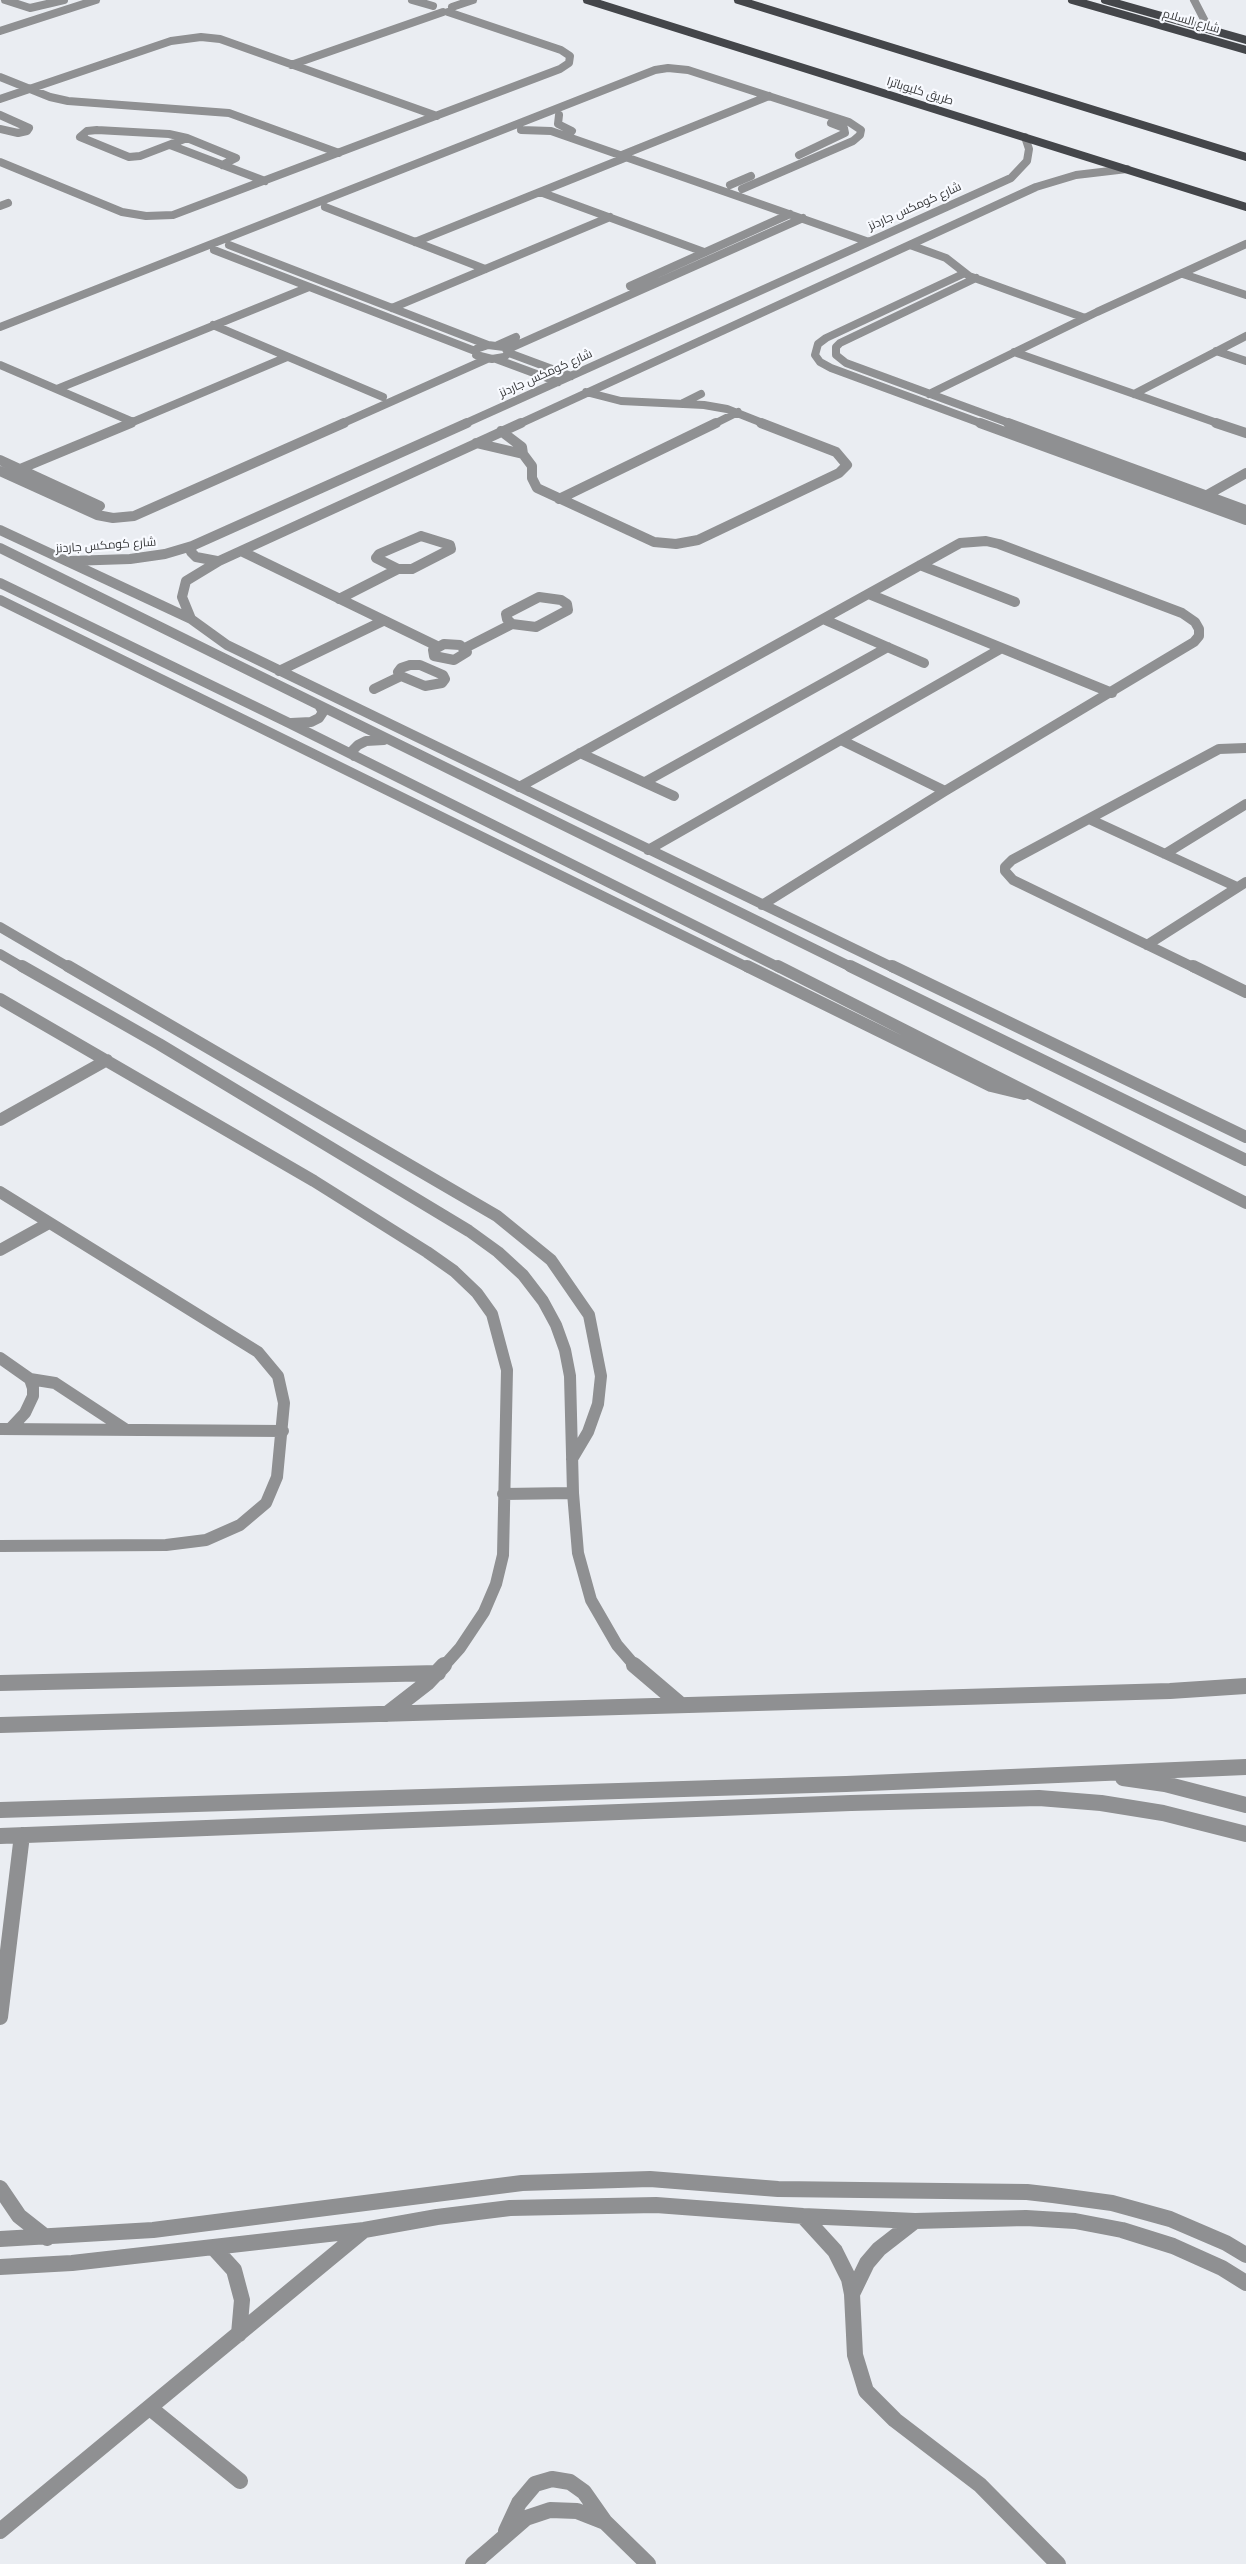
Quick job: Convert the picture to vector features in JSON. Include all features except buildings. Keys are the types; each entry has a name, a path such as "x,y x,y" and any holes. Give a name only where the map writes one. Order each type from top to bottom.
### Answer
{"main road":[{"name":"طريق كليوباترا","path":"587,0 1246,207"},
{"path":"738,0 1246,157"},
{"name":"شارع السلام","path":"1072,0 1246,50"},
{"name":"شارع السلام","path":"1105,0 1246,40"}],"street":[{"path":"5,0 30,8 64,0"},
{"path":"0,31 96,0"},
{"path":"0,162 122,212 146,216 185,212 560,69 571,60 561,50 448,7 433,11 432,7 412,0"},
{"path":"291,65 470,0"},
{"path":"1194,0 1209,29"},
{"path":"282,61 432,7"},
{"path":"0,99 171,41 190,37 220,39 438,116"},
{"path":"0,327 655,70 668,68 688,70 849,122 858,127 861,132 853,140 742,189"},
{"path":"0,334 666,75 684,76 840,126 845,133 730,185"},
{"path":"0,77 55,99 229,113 339,153"},
{"path":"415,242 769,96"},
{"path":"0,115 28,126 29,130 14,133 0,129"},
{"path":"558,116 556,121 561,127 627,154 869,242"},
{"path":"187,138 137,157 125,157 82,138 81,135 97,130 169,134 187,138 236,156 234,160 222,165"},
{"path":"521,130 551,131 730,185 879,237"},
{"name":"شارع كومكس جاردنز","path":"34,563 130,559 165,554 192,546 879,237 1015,180 1027,161 1029,149 1025,137"},
{"path":"170,145 265,181"},
{"path":"191,619 182,597 186,581 219,561 910,244 1032,185 1076,175 1127,169"},
{"path":"540,192 704,252"},
{"path":"325,207 484,269"},
{"path":"228,245 488,345 498,345 790,214"},
{"path":"392,308 610,218"},
{"path":"0,470 97,515 113,518 134,516 492,359 802,218"},
{"path":"910,244 946,258 964,273 1085,318"},
{"path":"929,394 1085,318 1246,244"},
{"path":"214,250 475,353 558,382"},
{"path":"1192,270 1246,287"},
{"path":"964,273 821,341 815,348 815,355 820,362 831,368 1246,520"},
{"path":"1183,274 1246,295"},
{"path":"976,278 836,347 836,355 846,363 1246,510"},
{"path":"56,389 308,287"},
{"path":"213,326 383,397"},
{"path":"1134,394 1246,336"},
{"path":"0,460 102,508 114,511 128,510 383,397 488,345"},
{"path":"498,345 508,351 571,376"},
{"path":"1216,351 1246,361"},
{"path":"1014,352 1246,434"},
{"path":"20,469 287,357"},
{"path":"0,364 133,422"},
{"path":"608,382 612,389 629,396 632,401"},
{"path":"501,431 506,438 522,447 523,454 532,466 533,484 543,492 654,542 682,544 698,540 839,473 847,465 836,452 738,412 710,405 632,401 586,392"},
{"path":"680,404 701,394"},
{"path":"559,499 738,412"},
{"path":"476,443 523,454"},
{"path":"1207,495 1246,473"},
{"path":"0,530 191,619 227,645 279,671 1246,1137"},
{"path":"339,599 398,569 417,568 447,553 452,547 421,536 411,538 377,556 379,560 398,569"},
{"path":"518,787 960,543 986,541 1182,613 1195,622 1199,629 1199,636 1194,642 946,791 762,905"},
{"path":"192,546 192,552 196,558 219,561"},
{"path":"0,548 34,563 387,740 1246,1160"},
{"path":"241,551 436,646 452,644 465,648 512,624 523,627 536,627 568,610 567,604 561,600 539,597 506,614 507,619 512,624"},
{"path":"920,565 1015,602"},
{"path":"0,583 288,723 1040,1097 1246,1202"},
{"path":"869,594 1112,693"},
{"path":"0,600 977,1079 1015,1093 1040,1097"},
{"path":"823,619 924,663"},
{"path":"279,671 383,621"},
{"path":"212,653 227,645"},
{"path":"436,646 432,653 434,656 446,660 454,660 465,655 465,648"},
{"path":"645,782 888,648"},
{"path":"648,850 1002,648"},
{"path":"430,669 446,660"},
{"path":"410,665 420,665 443,675 445,679 442,683 425,686 401,676 398,672 410,665"},
{"path":"374,689 401,676"},
{"path":"288,723 311,722 319,718 322,712 320,707"},
{"path":"354,756 353,750 358,745 376,739 387,740"},
{"path":"841,740 946,791"},
{"path":"1246,748 1230,747 1219,749 1012,860 1005,867 1006,874 1013,880 1246,992"},
{"path":"580,753 674,796"},
{"path":"1165,854 1246,804"},
{"path":"1089,819 1165,854 1242,885"},
{"path":"1147,945 1242,885"},
{"path":"0,927 497,1216 551,1260 590,1314 601,1376 598,1404 591,1423 572,1459"},
{"path":"0,954 210,1074 469,1231 498,1252 523,1275 543,1301 556,1325 565,1350 570,1376 573,1492 583,1576 602,1622 635,1666 681,1705"},
{"path":"0,999 314,1181 419,1247 454,1271 477,1293 492,1314 502,1345 507,1370 503,1555 496,1584 473,1630 438,1673 387,1714"},
{"path":"0,1120 107,1060"},
{"path":"210,1074 234,1062"},
{"path":"0,1192 258,1352 278,1376 284,1403 283,1431 277,1477 266,1503 240,1525 206,1540 166,1545 0,1546"},
{"path":"0,1250 49,1223"},
{"path":"0,1358 30,1379 55,1383 125,1429"},
{"path":"5,1429 26,1414 33,1396 30,1379"},
{"path":"5,1429 283,1431"},
{"path":"503,1494 573,1492"},
{"path":"0,1683 438,1673"},
{"path":"0,1725 1170,1691 1246,1686"},
{"path":"0,1810 846,1784 1246,1767"},
{"path":"1096,1774 1165,1784 1246,1805"},
{"path":"846,1784 851,1803"},
{"path":"0,1836 851,1803 1039,1798 1101,1803 1163,1814 1246,1834"},
{"path":"0,2017 22,1835"},
{"path":"0,2239 47,2238 163,2228 522,2183 650,2179 778,2189 1017,2192 1053,2195 1112,2203 1170,2219 1226,2243 1246,2255"},
{"path":"0,2188 19,2216 47,2238"},
{"path":"0,2267 72,2263 364,2230 437,2217 510,2208 583,2204 656,2204 803,2216 915,2221 1026,2218 1074,2221 1122,2230 1173,2246 1222,2268 1246,2283"},
{"path":"803,2216 835,2250 843,2264 852,2294 854,2355 866,2391 895,2420 941,2453 980,2485 1016,2519 1058,2564"},
{"path":"852,2294 867,2263 879,2250 915,2221"},
{"path":"0,2531 364,2230"},
{"path":"212,2247 234,2270 242,2300 239,2334"},
{"path":"150,2408 240,2481"},
{"path":"505,2534 519,2503 534,2484 552,2479 570,2482 584,2492 605,2522 648,2564"},
{"path":"474,2564 505,2534 526,2518 550,2510 577,2511 605,2522"}]}
